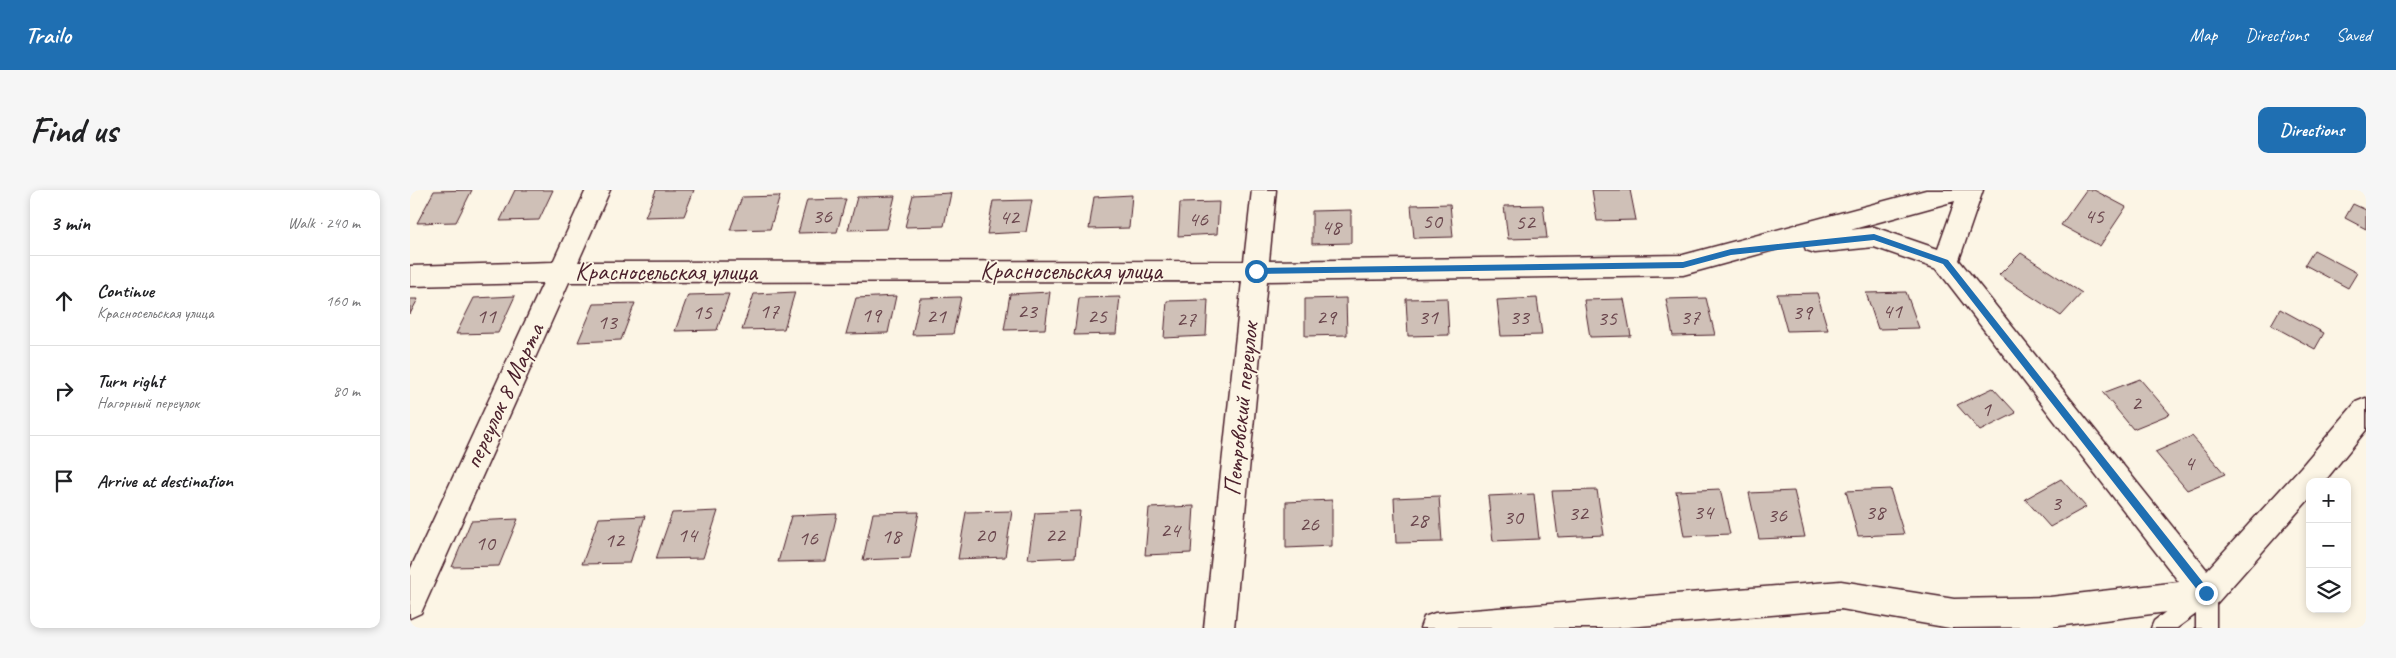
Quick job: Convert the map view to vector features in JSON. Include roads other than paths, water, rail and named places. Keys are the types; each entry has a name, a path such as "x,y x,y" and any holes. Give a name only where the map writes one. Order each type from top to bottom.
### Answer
{"street":[{"name":"переулок 8 Марта","path":"410,602 598,190"},
{"name":"Петровский переулок","path":"1219,628 1264,190"},
{"name":"Красносельская улица","path":"410,276 561,272 1256,271 1683,265 1961,190"},
{"path":"1971,190 1946,262 2206,593"},
{"name":"Красносельская улица","path":"1731,252 1874,237 1946,262"},
{"path":"1435,628 1841,595 1954,614 2050,612 2206,593 2311,476 2366,410"}],"lane":[{"path":"2161,628 2206,593"},
{"path":"2206,593 2206,628"}]}
